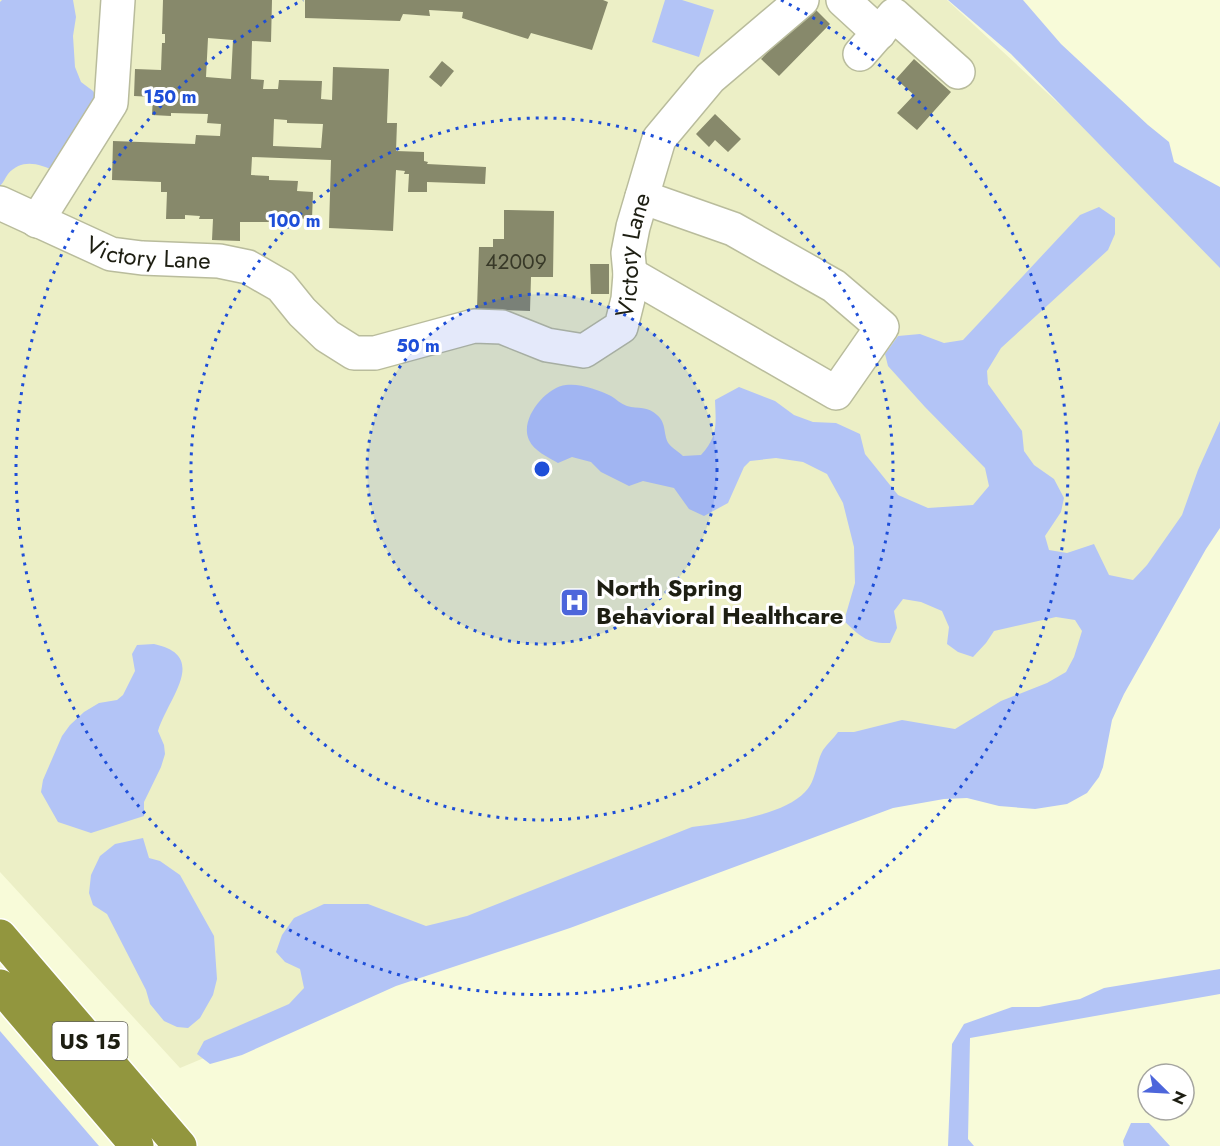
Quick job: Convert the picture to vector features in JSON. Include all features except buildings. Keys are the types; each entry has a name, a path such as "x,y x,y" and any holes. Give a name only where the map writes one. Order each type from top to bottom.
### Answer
{"highway":[{"name":"US 15","path":"0,936 180,1146"},
{"name":"US 15","path":"0,986 137,1146"}],"street":[{"path":"37,221 111,103 118,0"},
{"name":"Victory Lane","path":"0,203 111,254 142,258 219,261 248,267 281,286 327,336 354,353 375,353 474,326 502,327 547,345 584,351 621,327 628,299 630,274 628,253 633,227 659,139 710,78 802,0"},
{"path":"843,0 870,44 894,15 958,72"},
{"path":"630,274 836,393 882,327 834,286 733,229 642,197"}],"shaded area":[{"name":"North Spring Behavioral Healthcare","path":"0,0 947,0 1220,253 1220,497 1080,708 365,991 180,1068 0,872"},
{"path":"2,0 73,0 76,17 73,36 75,67 81,82 93,91 102,105 55,171 43,166 25,164 13,169 0,186 0,2"},
{"path":"665,0 682,0 714,10 699,57 652,42"},
{"path":"948,0 1023,0 1061,44 1169,142 1174,162 1220,187 1220,268 1011,54"},
{"path":"1099,207 1115,218 1115,234 1108,250 1001,348 987,371 988,384 1022,431 1024,451 1034,465 1054,479 1064,498 1061,512 1045,536 1049,550 1067,553 1094,544 1109,575 1133,580 1147,565 1182,515 1198,470 1220,421 1220,528 1124,694 1112,720 1103,767 1099,777 1087,793 1067,804 1035,809 999,806 967,798 944,799 893,808 570,928 396,986 242,1055 210,1064 197,1054 204,1041 289,1004 304,988 300,969 285,962 276,952 282,935 294,918 324,904 368,904 426,926 467,916 692,827 752,817 782,807 809,788 823,750 838,732 854,732 902,720 955,729 1001,701 1047,683 1066,672 1074,657 1082,631 1075,620 1056,617 994,631 973,657 958,652 947,644 949,627 942,611 921,602 903,599 894,611 897,628 890,643 875,642 860,635 844,621 855,583 854,547 843,503 827,474 803,462 776,458 750,461 744,467 728,503 704,516 689,509 674,488 643,481 629,486 601,472 591,462 572,457 558,463 534,447 527,432 531,414 536,405 550,391 566,385 577,385 601,391 627,406 654,412 660,418 667,441 672,447 683,456 701,455 707,448 715,430 715,400 739,387 775,401 794,415 813,422 836,423 860,434 865,454 898,495 928,508 973,505 989,486 985,468 888,366 885,354 898,336 920,334 944,343 963,340 1080,215"},
{"path":"154,644 171,650 180,658 183,668 181,680 158,731 165,754 144,802 144,816 91,833 58,822 41,792 43,780 62,736 84,712 99,703 117,700 123,695 135,671 132,654 137,645"},
{"path":"143,838 149,858 160,861 180,875 214,936 217,979 213,995 200,1018 188,1028 177,1027 164,1021 150,1004 146,990 107,914 93,905 89,893 91,875 100,856 115,844"},
{"path":"1220,969 1220,994 970,1038 968,1139 974,1146 948,1146 952,1044 964,1024 1012,1007 1039,1007 1080,999 1104,988"},
{"path":"0,1031 99,1146 0,1146"},
{"path":"1131,1123 1149,1123 1170,1146 1124,1146 1123,1141"}],"place":[{"name":"North Spring Behavioral Healthcare","path":"575,602"}]}
